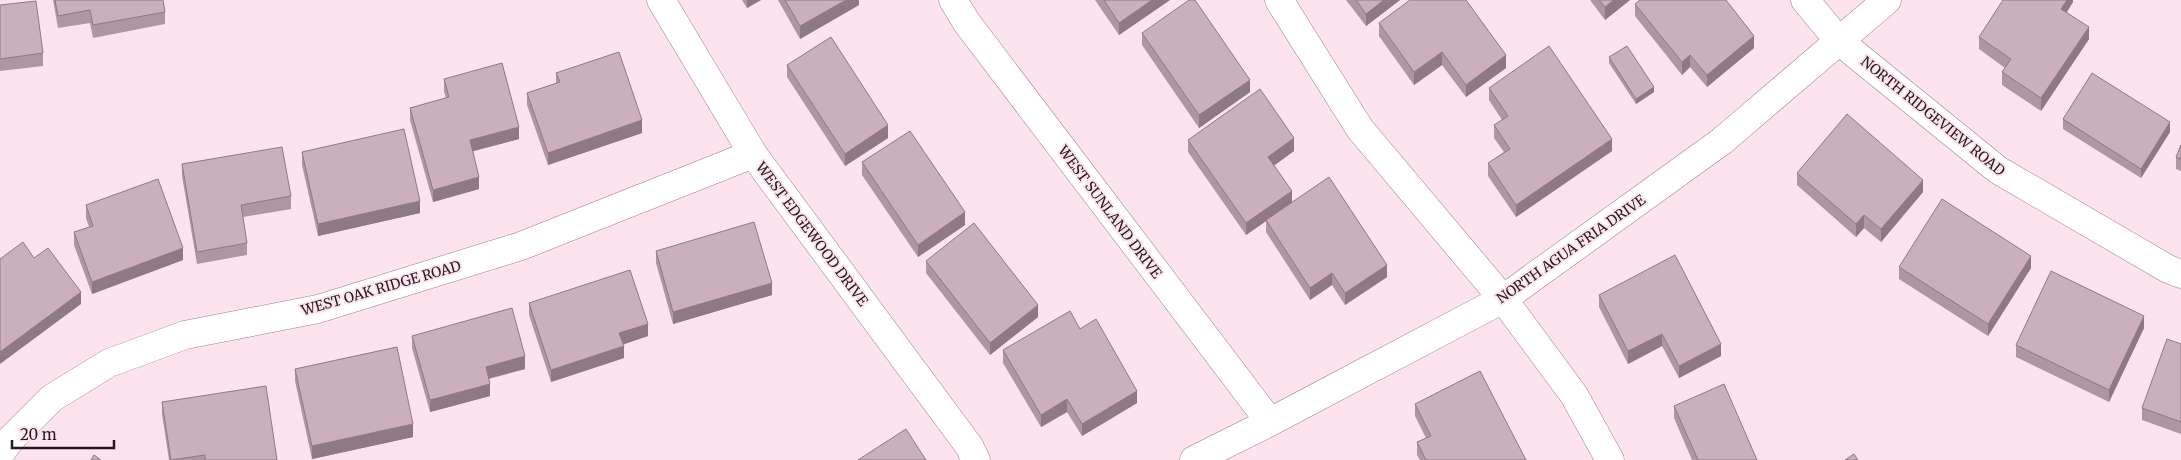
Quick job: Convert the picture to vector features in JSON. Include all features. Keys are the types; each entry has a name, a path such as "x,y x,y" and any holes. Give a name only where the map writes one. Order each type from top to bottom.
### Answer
{"street":[{"name":"WEST EDGEWOOD DRIVE","path":"662,0 753,154 969,446 976,460"},
{"name":"WEST SUNLAND DRIVE","path":"953,0 967,23 1270,422"},
{"path":"1279,0 1360,128 1503,299 1574,396 1610,460"},
{"name":"NORTH RIDGEVIEW ROAD","path":"1805,0 1839,41 1998,170 2168,269 2181,274"},
{"name":"NORTH AGUA FRIA DRIVE","path":"1194,460 1503,299 1722,141 1887,0"},
{"name":"WEST OAK RIDGE ROAD","path":"0,454 11,439 52,398 109,363 185,335 318,309 521,246 753,154"}],"building":[{"path":"55,0 163,0 165,12 93,25 90,10 58,16"},
{"path":"785,0 846,0 800,26"},
{"path":"1104,0 1152,0 1119,23"},
{"path":"1189,0 1195,0 1250,80 1199,115 1142,33"},
{"path":"1356,0 1384,0 1366,14"},
{"path":"1410,0 1466,0 1506,55 1466,85 1442,52 1414,72 1379,23"},
{"path":"1599,0 1614,0 1605,7"},
{"path":"1640,0 1726,0 1754,36 1707,75 1690,55 1682,62 1635,4"},
{"path":"2003,0 2067,0 2061,9 2089,27 2041,98 2002,72 2011,59 1979,37"},
{"path":"36,1 43,53 0,59 0,5"},
{"path":"831,37 888,125 845,154 787,65"},
{"path":"1549,46 1612,139 1516,205 1488,163 1510,149 1494,125 1508,116 1489,88"},
{"path":"1627,46 1654,87 1636,99 1609,57"},
{"path":"619,52 642,120 548,153 527,93 560,82 556,73"},
{"path":"502,63 519,127 470,140 479,177 433,190 410,108 449,97 444,79"},
{"path":"2092,73 2170,122 2141,169 2063,119"},
{"path":"1260,89 1294,138 1268,157 1292,191 1246,223 1188,140"},
{"path":"1847,114 1923,180 1881,229 1864,215 1856,224 1797,173"},
{"path":"404,129 420,201 318,224 302,152"},
{"path":"910,131 965,212 918,245 862,162"},
{"path":"2181,145 2181,159 2176,157"},
{"path":"282,147 291,196 241,205 247,243 197,252 182,164"},
{"path":"1329,177 1387,265 1345,293 1332,273 1310,288 1266,220"},
{"path":"158,179 183,248 92,282 74,232 93,226 86,205"},
{"path":"1942,199 2031,256 1988,324 1899,267"},
{"path":"754,222 772,283 673,312 656,251"},
{"path":"974,223 1038,305 990,343 926,261"},
{"path":"23,242 34,258 48,248 81,292 0,352 0,259"},
{"path":"1675,255 1721,344 1679,366 1662,334 1628,351 1599,295"},
{"path":"630,270 648,324 619,333 624,346 551,370 529,303"},
{"path":"2051,271 2144,316 2109,390 2016,345"},
{"path":"512,308 525,356 486,367 490,384 430,400 412,336"},
{"path":"1070,311 1080,329 1096,319 1137,391 1082,424 1067,399 1041,415 1003,350"},
{"path":"2167,339 2181,344 2181,422 2142,408"},
{"path":"397,347 413,424 312,446 295,369"},
{"path":"1480,371 1526,460 1426,460 1417,442 1431,436 1415,404"},
{"path":"1724,384 1757,460 1698,460 1674,406"},
{"path":"266,386 277,460 205,460 205,455 171,460 162,402"},
{"path":"906,429 926,460 858,460"},
{"path":"1854,454 1858,460 1845,460"},
{"path":"94,455 101,460 91,460"}]}
